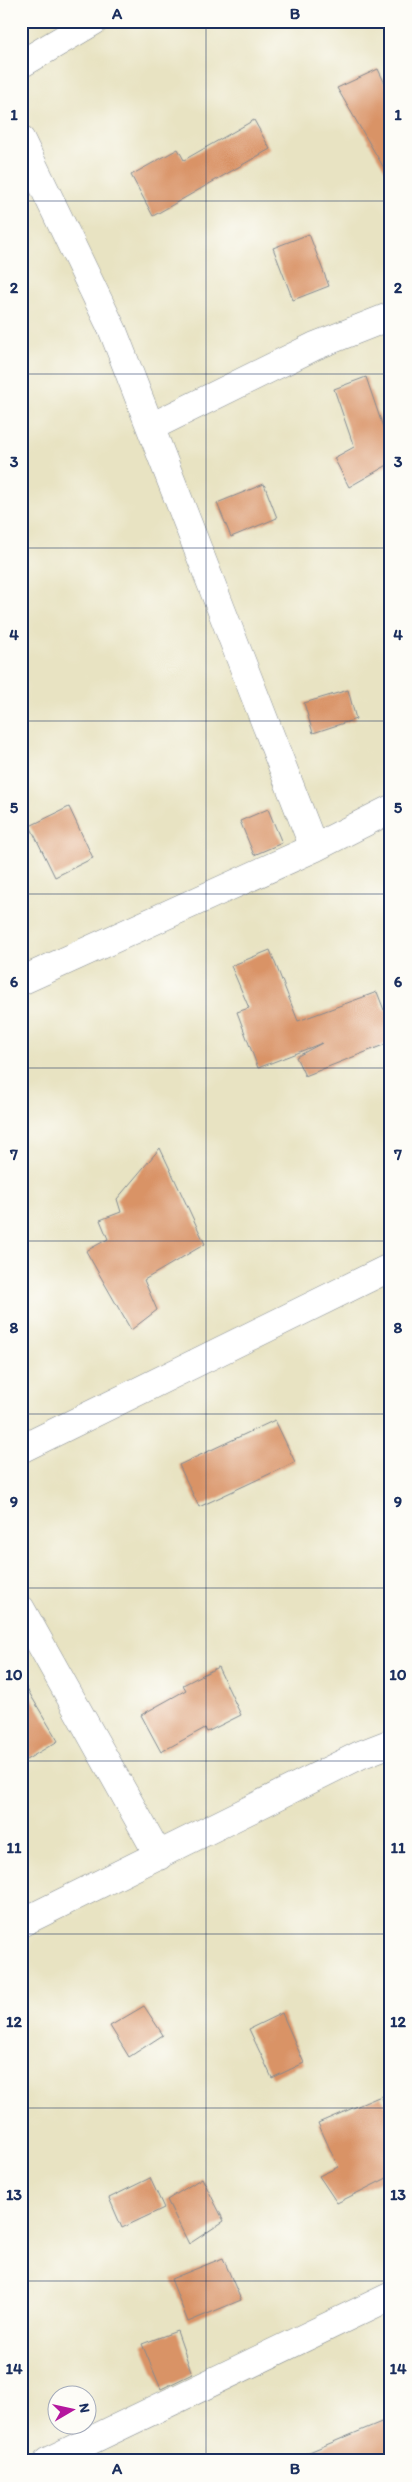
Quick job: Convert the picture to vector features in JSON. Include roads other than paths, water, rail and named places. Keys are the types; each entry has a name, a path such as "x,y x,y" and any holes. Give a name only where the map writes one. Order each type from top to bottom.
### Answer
{"street":[{"path":"21,64 94,21"},
{"path":"21,140 112,330 314,848"},
{"path":"151,428 315,346 391,316"},
{"path":"21,981 314,848 391,809"},
{"path":"21,1449 391,1267"},
{"path":"21,1609 159,1856"},
{"path":"21,1923 360,1755 391,1742"},
{"path":"48,2461 391,2296"}]}
